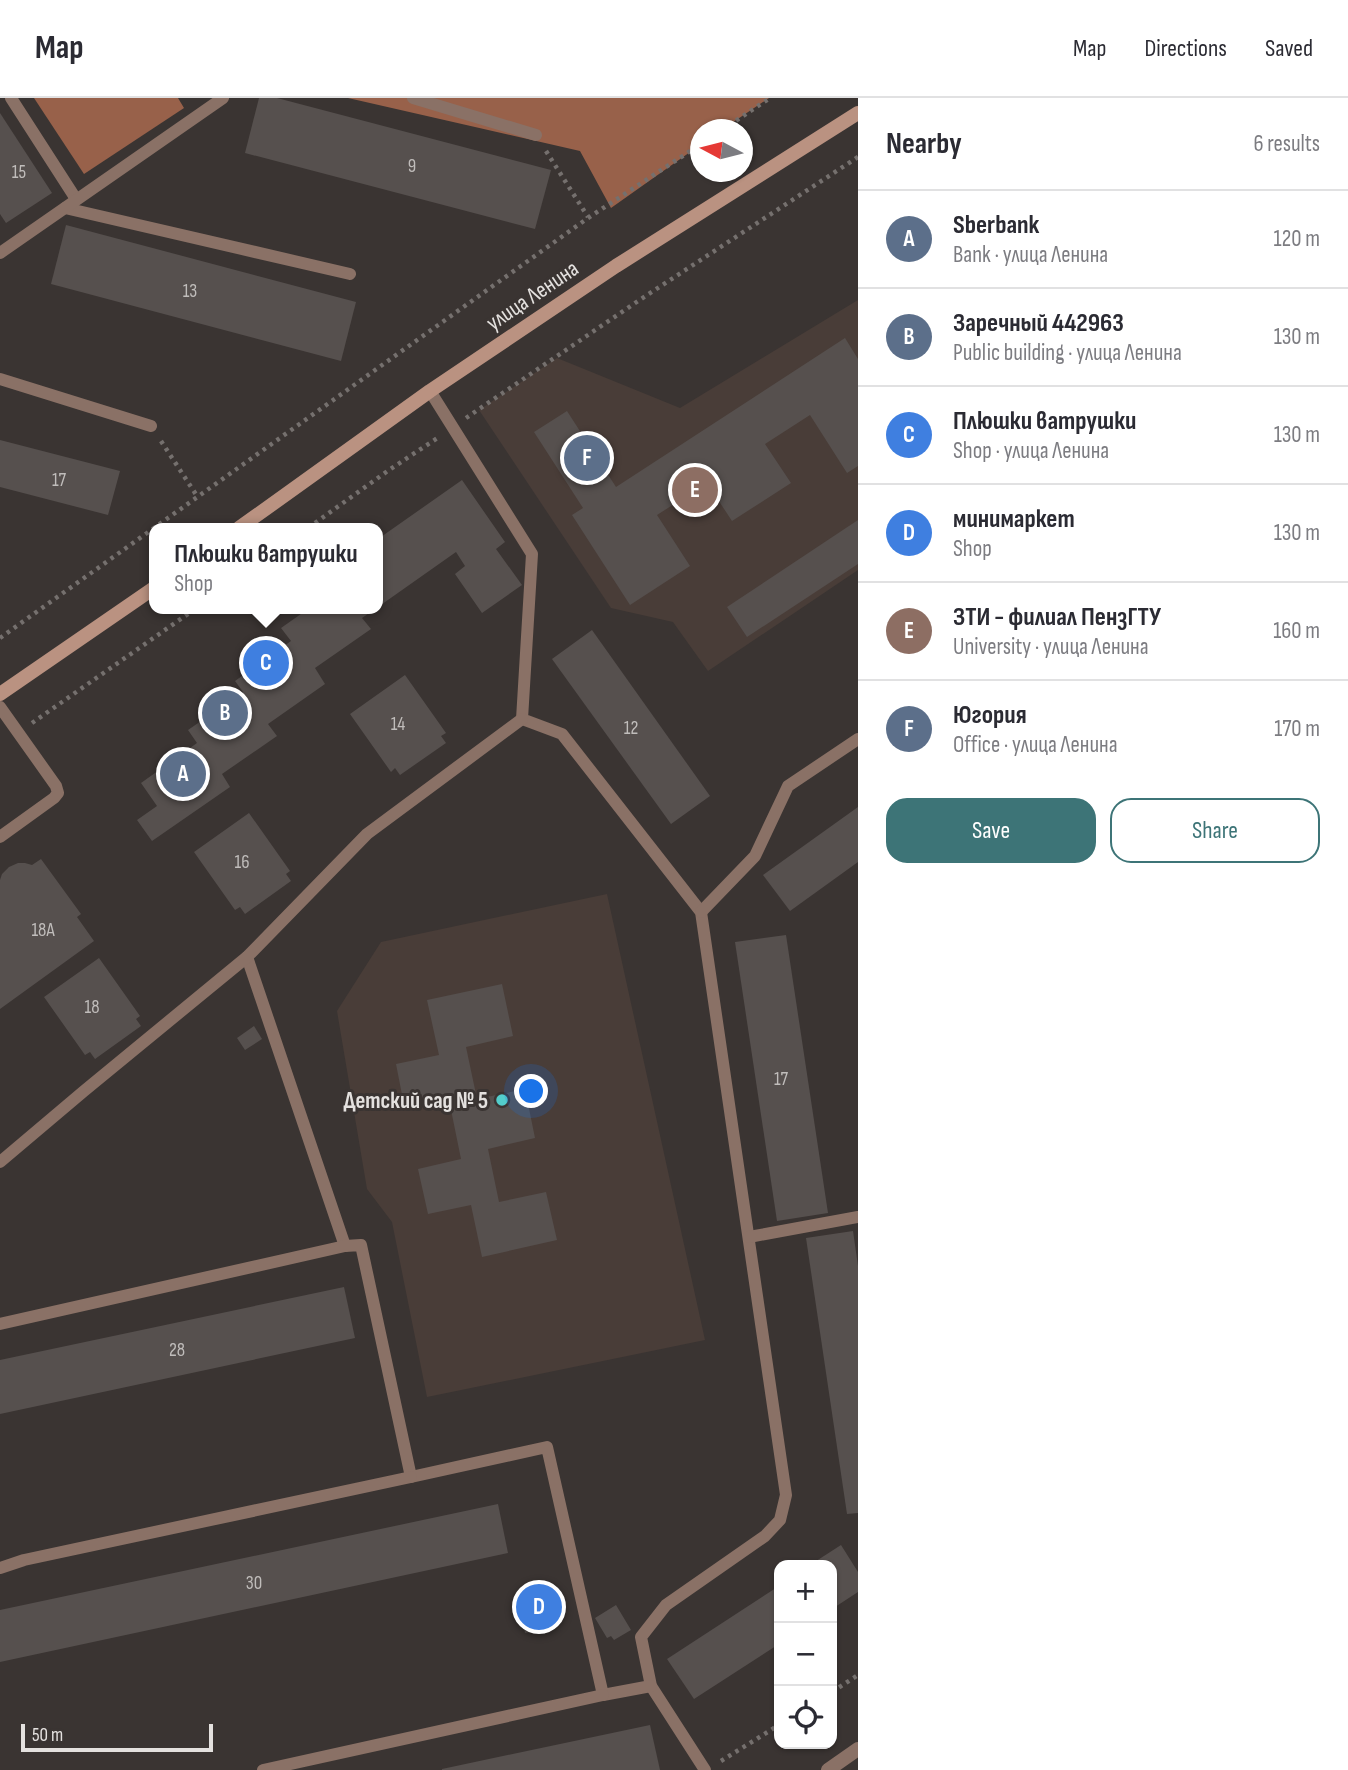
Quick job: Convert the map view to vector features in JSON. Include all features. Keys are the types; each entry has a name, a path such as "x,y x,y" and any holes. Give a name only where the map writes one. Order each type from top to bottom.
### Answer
{"main road":[{"name":"улица Ленина","path":"246,523 430,391 616,266 858,113"},
{"path":"0,694 149,590"}],"street":[{"path":"828,1770 858,1749"}],"lane":[{"path":"11,98 76,200"},
{"path":"0,253 223,98"},
{"path":"413,98 536,135"},
{"path":"65,208 350,274"},
{"path":"0,379 150,426"},
{"path":"0,1161 247,957 367,834 522,719 532,554 430,391"},
{"path":"0,707 56,786 58,793 0,837"},
{"path":"522,719 562,734 701,912 786,1495 780,1520 765,1536 666,1605 641,1637 651,1686 711,1767"},
{"path":"701,912 755,856 788,786 858,739"},
{"path":"247,957 345,1246"},
{"path":"749,1237 858,1217"},
{"path":"0,1324 345,1246 361,1245 411,1477"},
{"path":"0,1568 37,1557 547,1447 603,1695"},
{"path":"262,1770 651,1686"}],"path":[{"path":"738,119 770,98"},
{"path":"536,135 588,218"},
{"path":"160,523 588,218 690,151"},
{"path":"315,523 638,301 858,157"},
{"path":"150,426 197,496"},
{"path":"0,638 149,531"},
{"path":"18,733 188,614"},
{"path":"837,1689 858,1675"},
{"path":"711,1767 774,1728"}],"shaded area":[{"path":"34,98 178,98 184,108 84,174"},
{"path":"348,98 769,98 738,119 690,119 690,152 611,208 580,151"},
{"path":"858,300 858,570 708,671 673,622 611,608 479,410 557,358 680,408"},
{"name":"Детский сад № 5","path":"607,894 705,1340 427,1397 392,1222 367,1189 337,1011 381,942"}],"building":[{"path":"259,98 277,98 551,170 535,229 245,153"},
{"path":"0,113 52,193 6,223 0,214"},
{"path":"66,225 356,302 341,361 51,284"},
{"path":"845,338 858,359 858,466 847,473 810,415 765,444 791,483 732,521 707,483 657,515 690,566 630,605 572,515 583,508 534,432 567,411 616,487"},
{"path":"0,440 120,471 108,515 0,487"},
{"path":"462,480 505,542 496,549 522,585 482,613 455,574 465,566 456,552 383,603 383,535"},
{"path":"858,520 858,564 747,637 727,607"},
{"path":"301,614 368,614 362,618 371,629 315,668 325,684 268,724 277,736 222,774 230,787 152,841 137,820 157,806 141,783 197,743 188,730 243,692 235,681 291,641 281,628"},
{"path":"592,630 710,796 671,824 552,659"},
{"path":"405,675 446,733 441,736 446,743 400,775 395,768 391,772 350,714"},
{"path":"858,807 858,862 790,911 763,875"},
{"path":"249,813 290,871 286,874 291,881 245,914 240,907 235,910 194,852"},
{"path":"41,859 81,914 77,917 94,941 0,1009 0,880 9,867 18,863 32,865"},
{"path":"786,935 828,1213 777,1221 735,942"},
{"path":"99,958 140,1016 136,1019 141,1026 95,1059 90,1052 85,1055 44,997"},
{"path":"502,984 513,1036 466,1047 477,1099 525,1089 535,1138 488,1149 499,1202 546,1192 557,1240 482,1257 471,1205 428,1214 418,1169 461,1159 449,1100 405,1110 396,1064 439,1055 427,1000"},
{"path":"254,1026 262,1039 245,1050 237,1038"},
{"path":"853,1231 858,1266 858,1513 847,1514 806,1238"},
{"path":"344,1287 355,1338 0,1414 0,1360"},
{"path":"498,1504 508,1553 0,1662 0,1610"},
{"path":"841,1545 858,1572 858,1592 837,1606 837,1560 818,1560"},
{"path":"543,1589 550,1628 525,1633 518,1594"},
{"path":"774,1589 774,1647 694,1699 667,1659"},
{"path":"616,1605 631,1630 614,1640 611,1636 607,1638 595,1618"},
{"path":"650,1725 660,1770 442,1770 442,1769"}],"place":[{"name":"Югория","path":"587,458"},
{"name":"ЗТИ - филиал ПензГТУ","path":"695,490"},
{"name":"Плюшки ватрушки","path":"266,663"},
{"name":"Заречный 442963","path":"225,713"},
{"name":"Sberbank","path":"183,774"},
{"name":"Детский сад № 5","path":"502,1100"},
{"name":"минимаркет","path":"539,1607"}]}
